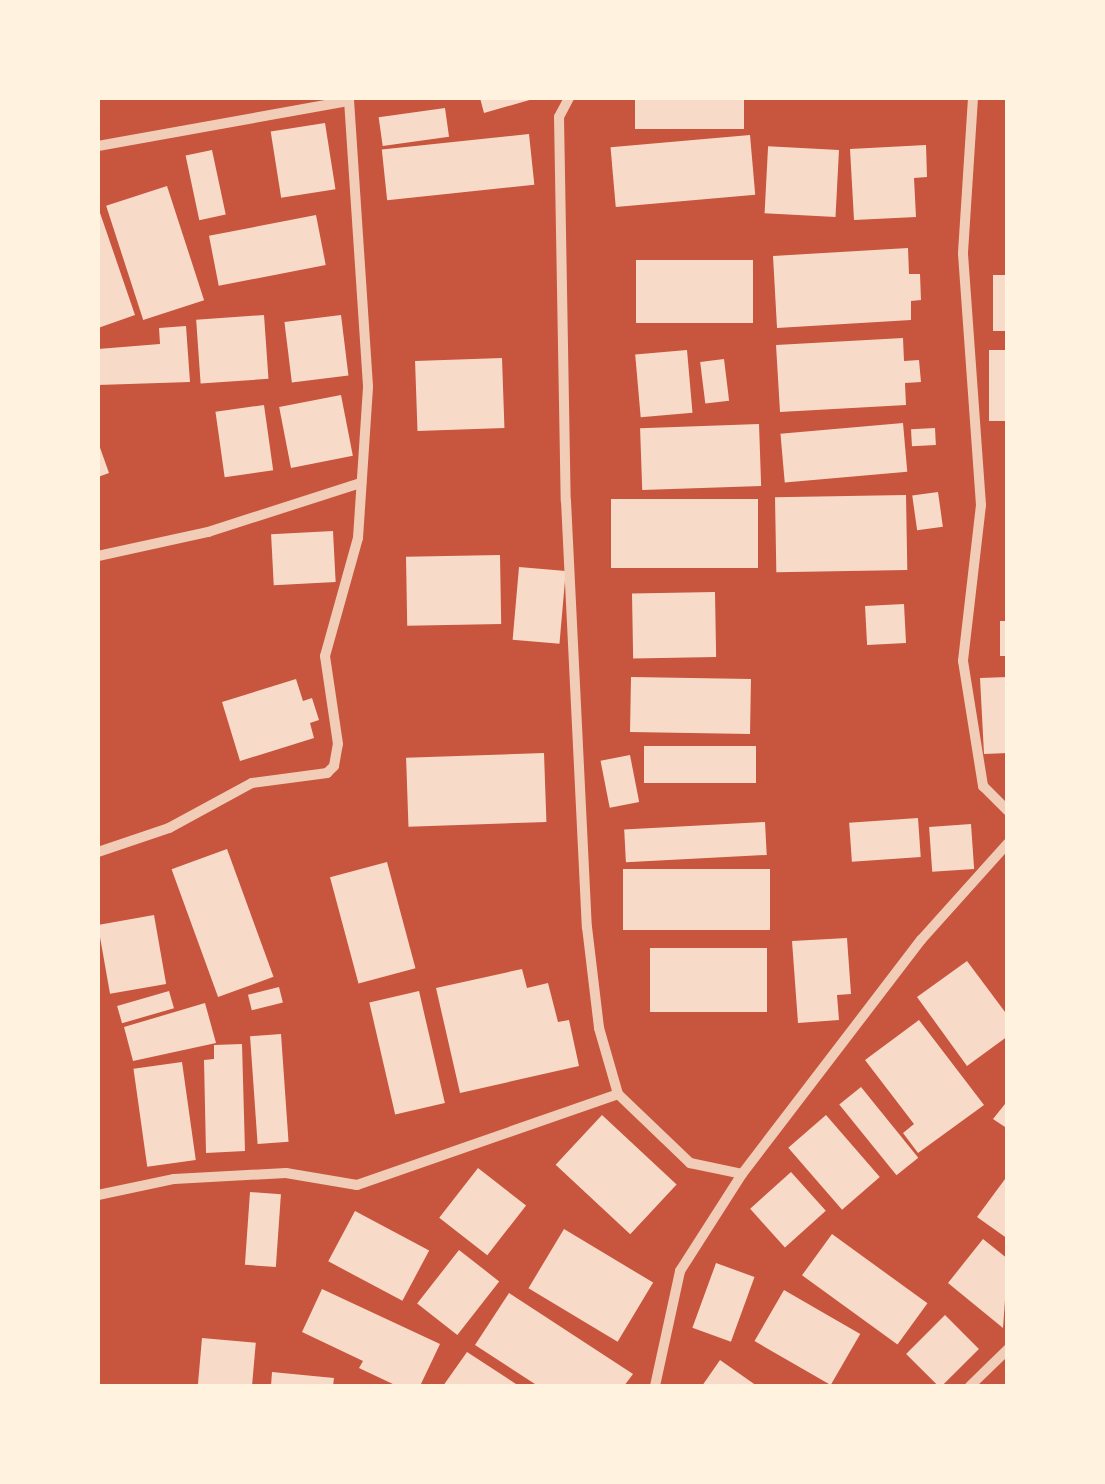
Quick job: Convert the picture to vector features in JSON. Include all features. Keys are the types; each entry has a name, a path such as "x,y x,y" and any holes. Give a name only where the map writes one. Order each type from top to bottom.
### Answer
{"street":[{"path":"569,98 559,116 566,500 587,927 599,1028 618,1094 690,1163 742,1174"},
{"path":"972,98 962,254 981,505 963,661 983,786 1008,811"},
{"path":"98,146 348,99 368,386 358,538 325,656 338,744 334,766 327,773 252,783 168,828 98,852"},
{"path":"98,556 208,532 361,482"},
{"path":"655,1386 680,1271 742,1174 922,940 1008,843"},
{"path":"98,1195 174,1179 286,1173 357,1186 618,1094"},
{"path":"970,1386 1008,1350"}],"building":[{"path":"480,98 533,98 533,99 484,113"},
{"path":"635,98 744,98 744,129 635,129"},
{"path":"445,108 449,137 383,146 379,117"},
{"path":"325,123 335,189 281,198 271,132"},
{"path":"529,134 534,185 387,200 382,149"},
{"path":"750,135 755,195 616,207 611,147"},
{"path":"926,145 927,177 914,178 916,217 854,220 850,149"},
{"path":"768,146 839,150 835,217 765,213"},
{"path":"212,150 226,215 199,220 186,156"},
{"path":"167,186 204,300 143,320 106,206"},
{"path":"98,207 135,315 98,328"},
{"path":"316,215 326,265 219,286 209,236"},
{"path":"908,248 909,274 920,274 921,300 911,301 911,320 777,328 773,256"},
{"path":"636,260 753,260 753,323 636,323"},
{"path":"993,275 1008,275 1008,331 993,331"},
{"path":"264,315 268,379 201,384 196,320"},
{"path":"341,315 348,376 292,382 284,322"},
{"path":"186,326 190,382 98,385 98,349 160,344 159,328"},
{"path":"903,338 904,361 919,360 921,382 905,383 906,405 780,412 776,345"},
{"path":"687,350 692,413 641,417 635,355"},
{"path":"989,350 1008,350 1008,421 989,421"},
{"path":"502,358 504,428 417,431 415,361"},
{"path":"724,359 729,401 705,404 700,362"},
{"path":"341,395 353,456 291,468 279,407"},
{"path":"264,405 273,470 225,477 215,412"},
{"path":"903,423 907,472 785,483 780,434"},
{"path":"759,424 761,486 642,490 640,428"},
{"path":"935,428 936,445 912,446 911,429"},
{"path":"98,442 109,473 98,477"},
{"path":"938,492 943,527 917,530 912,496"},
{"path":"906,495 907,570 776,572 775,497"},
{"path":"611,499 758,499 758,568 611,568"},
{"path":"333,531 336,582 274,585 271,534"},
{"path":"500,555 501,624 407,626 406,557"},
{"path":"519,567 566,571 559,644 513,640"},
{"path":"715,592 716,657 633,658 632,593"},
{"path":"904,604 906,643 867,645 865,606"},
{"path":"1000,621 1008,621 1008,656 1000,656"},
{"path":"631,677 751,679 750,734 630,732"},
{"path":"1008,677 1008,753 984,754 980,678"},
{"path":"296,679 303,701 312,698 319,720 310,723 314,738 240,761 222,702"},
{"path":"644,746 756,746 756,783 644,783"},
{"path":"544,753 546,822 408,827 406,758"},
{"path":"630,755 639,802 610,808 601,761"},
{"path":"918,818 921,857 852,862 849,823"},
{"path":"765,822 767,855 626,862 624,829"},
{"path":"971,824 974,869 932,872 929,827"},
{"path":"227,849 274,977 218,997 172,869"},
{"path":"387,862 415,968 358,984 330,877"},
{"path":"623,869 770,869 770,930 623,930"},
{"path":"154,915 166,984 110,994 98,925"},
{"path":"847,938 851,994 837,995 839,1020 798,1023 792,941"},
{"path":"650,948 767,948 767,1012 650,1012"},
{"path":"967,961 1008,1016 1008,1036 967,1066 917,997"},
{"path":"522,969 527,988 548,983 558,1022 569,1020 579,1066 460,1093 436,988"},
{"path":"279,987 283,1003 252,1010 248,995"},
{"path":"169,991 174,1008 122,1023 117,1006"},
{"path":"419,991 445,1103 395,1115 369,1002"},
{"path":"205,1003 216,1043 133,1061 124,1027"},
{"path":"919,1020 984,1105 918,1153 903,1133 914,1124 865,1060"},
{"path":"281,1034 289,1142 258,1144 250,1036"},
{"path":"242,1044 245,1151 206,1153 204,1060 214,1059 214,1045"},
{"path":"182,1062 196,1160 147,1167 133,1069"},
{"path":"861,1087 918,1158 897,1175 839,1105"},
{"path":"1005,1104 1008,1106 1008,1129 993,1119"},
{"path":"602,1115 677,1185 630,1234 556,1165"},
{"path":"826,1115 880,1177 842,1210 788,1148"},
{"path":"478,1168 526,1206 487,1255 439,1218"},
{"path":"791,1172 826,1211 785,1247 750,1209"},
{"path":"1008,1175 1008,1239 977,1217"},
{"path":"250,1192 281,1194 276,1267 245,1265"},
{"path":"355,1211 429,1250 402,1301 328,1261"},
{"path":"564,1229 653,1283 618,1342 528,1288"},
{"path":"832,1234 927,1303 897,1345 802,1275"},
{"path":"983,1239 1008,1259 1003,1328 948,1283"},
{"path":"459,1250 499,1281 457,1335 417,1304"},
{"path":"716,1263 755,1277 731,1342 692,1328"},
{"path":"322,1289 440,1344 420,1386 397,1386 359,1368 363,1361 302,1332"},
{"path":"784,1290 860,1334 831,1385 754,1341"},
{"path":"509,1293 633,1374 624,1386 538,1386 475,1345"},
{"path":"945,1315 979,1349 942,1386 906,1354"},
{"path":"202,1338 256,1343 252,1386 198,1386"},
{"path":"467,1352 519,1386 443,1386"},
{"path":"720,1360 757,1386 702,1386"},
{"path":"272,1372 334,1378 333,1386 271,1386"}]}
